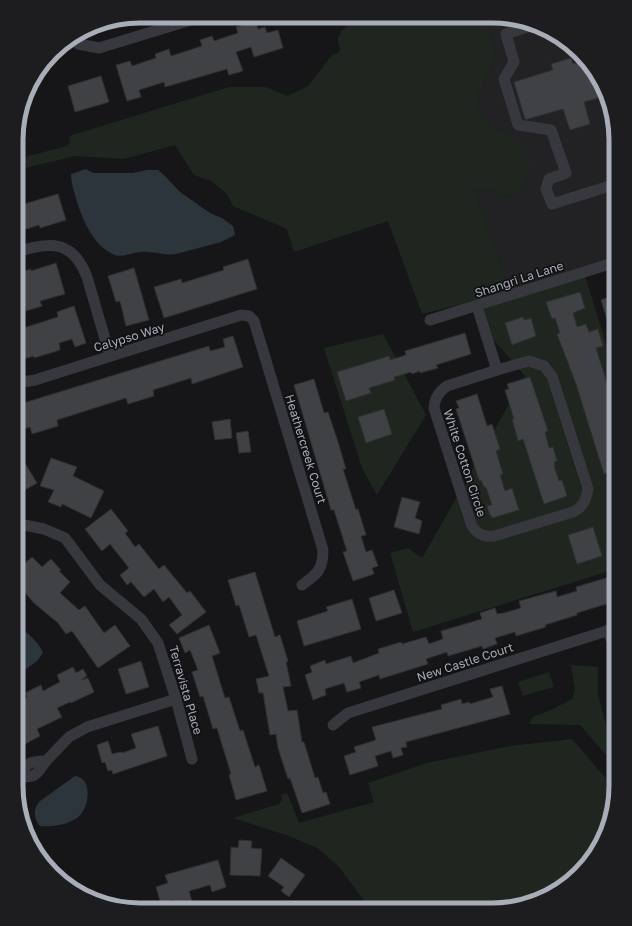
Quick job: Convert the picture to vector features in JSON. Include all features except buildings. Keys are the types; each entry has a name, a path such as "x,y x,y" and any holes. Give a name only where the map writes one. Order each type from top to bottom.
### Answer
{"street":[{"path":"78,44 99,48 181,23"},
{"path":"524,28 506,34 514,62 504,79 518,125 551,130 566,173 549,179 546,189 552,204 609,186"},
{"path":"23,250 41,245 56,246 67,250 79,260 87,277 110,356"},
{"name":"Shangri La Lane","path":"430,320 609,264"},
{"path":"477,306 497,370"},
{"name":"Calypso Way","path":"23,382 35,380 241,316 248,316"},
{"name":"Heathercreek Court","path":"248,316 254,321 324,550 323,563 317,574 302,585"},
{"name":"White Cotton Circle","path":"529,361 544,366 548,369 552,376 588,489 585,502 579,509 494,536 485,537 475,531 471,524 434,408 440,391 447,386 497,370 529,361"},
{"name":"Terravista Place","path":"24,524 44,529 65,538 100,585 141,619 158,643 176,699 192,760"},
{"name":"New Castle Court","path":"333,725 348,713 609,630"},
{"path":"23,777 33,776 69,737 87,727 176,699"}],"shaded area":[{"path":"349,23 491,23 489,31 496,55 478,96 481,115 494,129 513,136 522,147 530,164 526,183 518,193 505,197 489,189 474,188 509,290 464,305 422,314 388,221 294,252 287,229 233,206 226,193 211,181 194,175 175,145 124,159 75,156 23,169 23,157 67,146 70,142 69,136 229,87 265,87 288,96 308,86 332,55 339,52 340,48 338,41 343,30"},
{"path":"491,23 522,27 537,32 569,52 580,63 597,88 607,117 609,133 609,259 509,290 474,188 489,189 505,197 518,193 526,183 529,164 513,136 494,129 481,116 478,96 496,55 489,31"},
{"path":"86,169 93,173 133,173 147,170 158,170 180,192 210,213 222,218 233,226 235,235 221,242 176,254 139,252 121,256 115,255 107,251 94,238 84,221 77,203 71,174"},
{"path":"585,276 609,353 609,571 413,632 390,553 408,548 422,558 457,497 464,522 471,534 477,538 495,541 575,516 584,511 592,496 557,373 548,362 531,356 512,361 493,339 484,309"},
{"path":"383,334 426,415 377,495 362,468 324,348"},
{"path":"529,366 541,370 547,378 582,490 582,496 576,506 493,532 483,530 476,522 464,484 525,376 519,369"},
{"path":"23,630 32,637 43,653 37,661 23,671"},
{"path":"571,665 598,667 598,695 606,725 609,730 609,757 580,725 529,724 533,717 572,699 575,690"},
{"path":"549,672 554,687 523,696 518,682"},
{"path":"572,739 609,782 607,809 603,823 597,838 589,851 569,874 557,883 544,891 522,899 492,903 366,903 339,867 317,848 289,836 233,818 279,804 282,800 281,795 287,793 299,823 374,802 368,783 427,763 510,746"},
{"path":"75,776 81,778 85,782 87,788 87,802 81,814 77,818 64,824 55,826 40,826 36,820 35,810 40,801"}]}
